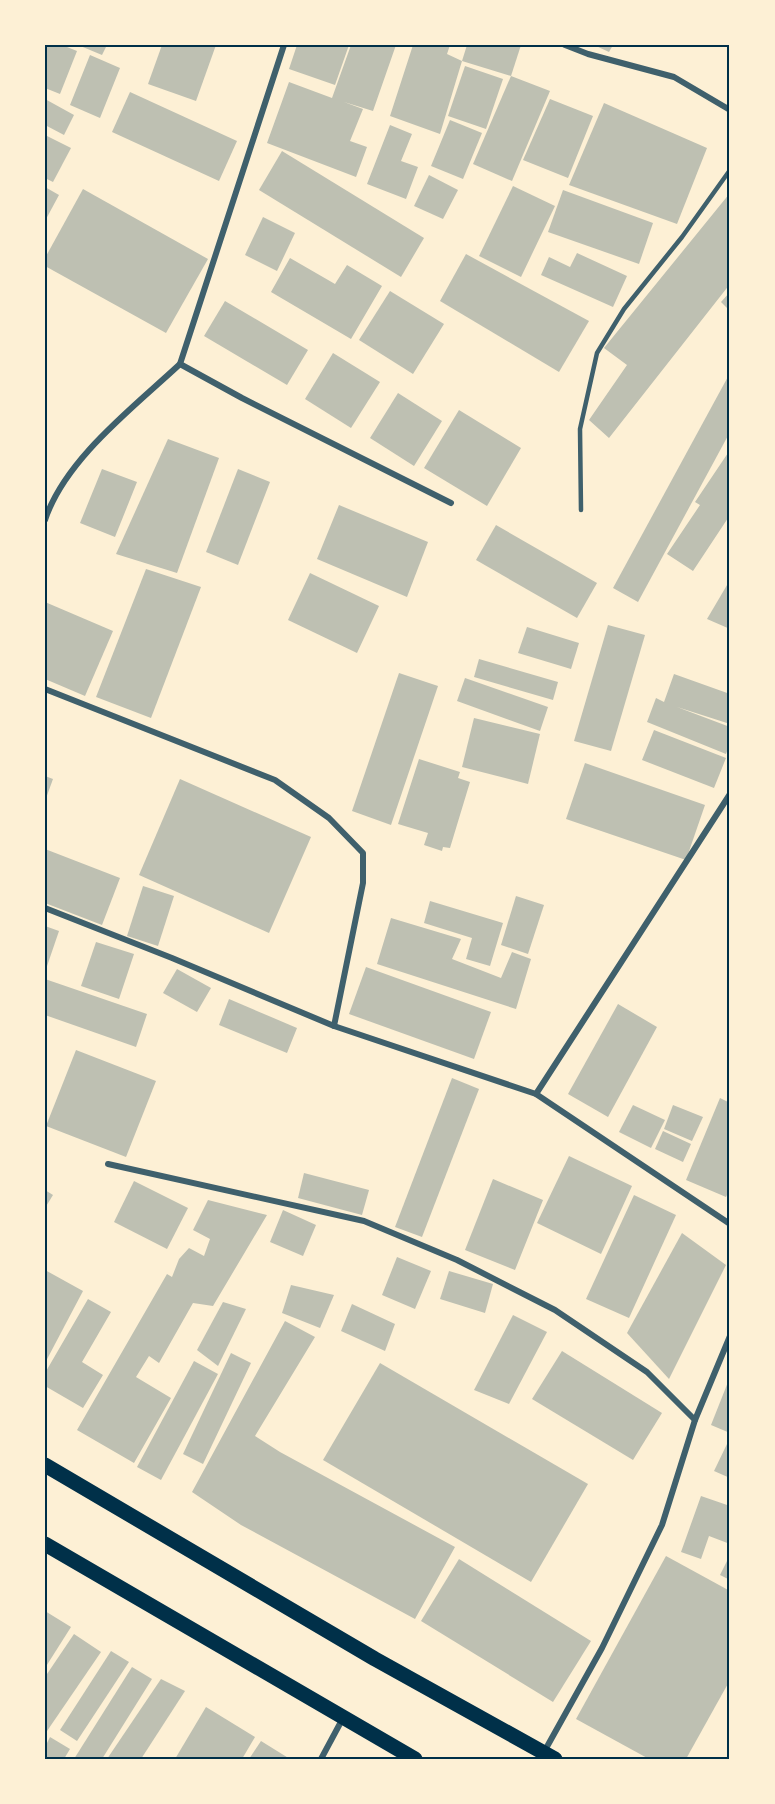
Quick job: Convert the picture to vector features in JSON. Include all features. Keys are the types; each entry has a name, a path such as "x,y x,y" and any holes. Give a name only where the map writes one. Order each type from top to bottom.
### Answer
{"main road":[{"path":"45,1465 375,1659 550,1756"},
{"path":"45,1544 415,1759"}],"street":[{"path":"45,520 51,503 87,452 180,363 284,45"},
{"path":"564,45 588,54 674,77 730,110"},
{"path":"180,363 242,398 451,503"},
{"path":"45,689 275,780 329,818 363,853 363,883 334,1026"},
{"path":"536,1094 730,794"},
{"path":"45,908 334,1026 536,1094 730,1224"},
{"path":"108,1164 364,1221 457,1260 555,1310 647,1372 695,1420"},
{"path":"550,1756 662,1525 695,1420 730,1336"},
{"path":"321,1759 344,1718"}],"lane":[{"path":"581,510 580,429 597,353 624,309 682,237 730,170"}],"building":[{"path":"45,45 62,45 77,51 60,94 45,88"},
{"path":"78,45 107,45 102,55"},
{"path":"162,45 216,45 196,101 148,84"},
{"path":"297,45 349,45 335,85 289,69"},
{"path":"351,45 396,45 373,111 344,102 363,109 350,141 367,147 356,177 267,143 289,82 332,98"},
{"path":"413,45 450,45 447,54 462,61 440,134 390,116"},
{"path":"467,45 521,45 511,76 462,61"},
{"path":"594,45 613,45 609,52"},
{"path":"90,55 120,68 100,118 70,105"},
{"path":"465,66 503,79 486,129 448,116"},
{"path":"511,76 550,91 512,181 473,164"},
{"path":"130,92 237,141 219,181 112,132"},
{"path":"45,99 74,115 64,135 45,125"},
{"path":"550,99 593,116 568,178 523,160"},
{"path":"604,103 707,148 677,224 569,185"},
{"path":"450,120 482,133 463,179 431,166"},
{"path":"390,125 412,134 401,161 418,167 406,199 367,184"},
{"path":"45,135 71,148 53,182 45,178"},
{"path":"282,151 424,238 401,277 259,190"},
{"path":"429,175 458,190 443,219 414,206"},
{"path":"513,186 555,206 521,277 479,256"},
{"path":"45,187 59,195 45,221"},
{"path":"83,189 208,259 166,333 45,266 45,258"},
{"path":"563,190 653,223 639,264 548,232"},
{"path":"730,193 730,284 609,438 589,420 627,365 604,348"},
{"path":"263,217 295,233 277,271 245,255"},
{"path":"577,253 627,276 613,307 541,275 549,257 570,267"},
{"path":"466,254 589,321 559,372 440,301"},
{"path":"290,258 335,284 347,265 382,286 351,339 271,292"},
{"path":"390,291 444,324 413,374 359,340"},
{"path":"730,292 730,311 721,302"},
{"path":"225,301 308,350 287,385 204,336"},
{"path":"333,353 380,382 351,428 305,399"},
{"path":"730,373 730,432 638,602 613,588"},
{"path":"398,393 442,421 414,466 370,438"},
{"path":"459,410 521,448 487,506 424,468"},
{"path":"168,439 219,458 177,573 116,554"},
{"path":"730,450 730,515 693,571 667,554 700,505 695,502"},
{"path":"102,469 137,482 115,537 80,523"},
{"path":"238,469 270,482 238,565 206,552"},
{"path":"339,505 428,542 407,597 317,559"},
{"path":"496,525 597,583 577,618 476,560"},
{"path":"146,569 201,587 151,718 96,697"},
{"path":"310,573 379,606 357,653 288,620"},
{"path":"730,580 730,629 707,619"},
{"path":"45,602 113,631 85,696 45,679"},
{"path":"608,625 645,635 611,751 574,741"},
{"path":"527,627 579,643 571,669 518,653"},
{"path":"479,659 558,682 553,700 474,677"},
{"path":"399,673 438,686 391,825 352,811"},
{"path":"674,674 730,694 730,724 677,707 730,727 730,743 726,754 647,722 656,698 664,702"},
{"path":"465,678 548,707 540,731 457,701"},
{"path":"474,718 540,734 528,784 462,767"},
{"path":"654,730 726,758 714,788 642,760"},
{"path":"419,759 460,772 458,778 470,782 450,848 443,847 442,851 424,845 428,833 398,824"},
{"path":"585,763 705,805 686,860 566,819"},
{"path":"45,776 53,779 45,801"},
{"path":"180,779 311,837 269,933 139,875"},
{"path":"45,849 120,878 102,925 45,903"},
{"path":"143,886 174,896 158,946 127,936"},
{"path":"516,896 544,905 528,954 501,945"},
{"path":"430,901 503,923 490,966 466,959 472,938 424,923"},
{"path":"391,918 461,939 452,959 501,978 512,952 531,959 516,1009 377,964"},
{"path":"45,926 59,931 45,972"},
{"path":"96,942 134,954 119,999 81,986"},
{"path":"366,967 491,1012 474,1059 349,1014"},
{"path":"177,969 211,988 197,1012 163,993"},
{"path":"45,979 147,1014 136,1047 45,1015"},
{"path":"229,999 297,1028 287,1053 219,1025"},
{"path":"618,1004 657,1027 608,1117 568,1094"},
{"path":"76,1050 156,1081 126,1157 46,1126"},
{"path":"452,1078 479,1089 422,1237 395,1227"},
{"path":"720,1098 730,1103 730,1189 726,1197 686,1180"},
{"path":"633,1105 665,1120 651,1148 619,1132"},
{"path":"673,1105 703,1117 692,1141 664,1129"},
{"path":"663,1131 691,1144 683,1162 655,1149"},
{"path":"569,1156 632,1186 601,1254 537,1223"},
{"path":"304,1173 369,1190 362,1215 298,1198"},
{"path":"493,1179 543,1200 515,1270 465,1250"},
{"path":"134,1181 188,1208 167,1249 114,1222"},
{"path":"45,1190 53,1195 45,1208"},
{"path":"634,1195 676,1215 629,1318 586,1299"},
{"path":"208,1200 267,1215 213,1306 193,1303 159,1363 149,1356 136,1377 171,1398 134,1463 77,1430 167,1274 172,1277 179,1259 189,1248 204,1256 210,1239 193,1230"},
{"path":"283,1210 316,1225 303,1256 270,1242"},
{"path":"682,1233 726,1265 669,1379 627,1333"},
{"path":"397,1257 431,1271 415,1309 382,1295"},
{"path":"45,1270 83,1291 45,1363"},
{"path":"449,1271 493,1284 485,1313 440,1299"},
{"path":"291,1285 334,1295 320,1328 282,1313"},
{"path":"88,1299 111,1312 82,1362 103,1375 83,1408 45,1386 45,1373"},
{"path":"223,1302 246,1309 218,1366 197,1350"},
{"path":"352,1304 395,1324 385,1351 341,1331"},
{"path":"513,1315 547,1332 509,1404 474,1390"},
{"path":"285,1321 315,1337 255,1436 280,1452 455,1547 415,1619 241,1525 192,1492"},
{"path":"562,1351 662,1413 633,1460 532,1399"},
{"path":"231,1353 251,1363 203,1464 183,1454"},
{"path":"194,1361 218,1374 161,1480 137,1467"},
{"path":"380,1363 588,1484 531,1582 323,1460"},
{"path":"730,1377 730,1433 711,1425"},
{"path":"727,1444 730,1445 730,1478 714,1471"},
{"path":"701,1496 730,1506 730,1544 709,1536 701,1559 681,1552"},
{"path":"730,1555 730,1580 720,1575"},
{"path":"666,1556 730,1591 730,1680 686,1759 649,1759 576,1719"},
{"path":"459,1559 591,1641 553,1702 421,1621"},
{"path":"45,1611 71,1627 45,1668"},
{"path":"74,1634 101,1652 45,1734 45,1677"},
{"path":"111,1651 129,1662 77,1741 60,1730"},
{"path":"132,1667 152,1679 102,1759 74,1759"},
{"path":"161,1679 185,1691 141,1759 107,1759"},
{"path":"206,1707 255,1737 242,1759 175,1759"},
{"path":"50,1737 70,1749 64,1759 45,1759 45,1747"},
{"path":"261,1741 290,1759 249,1759"}]}
